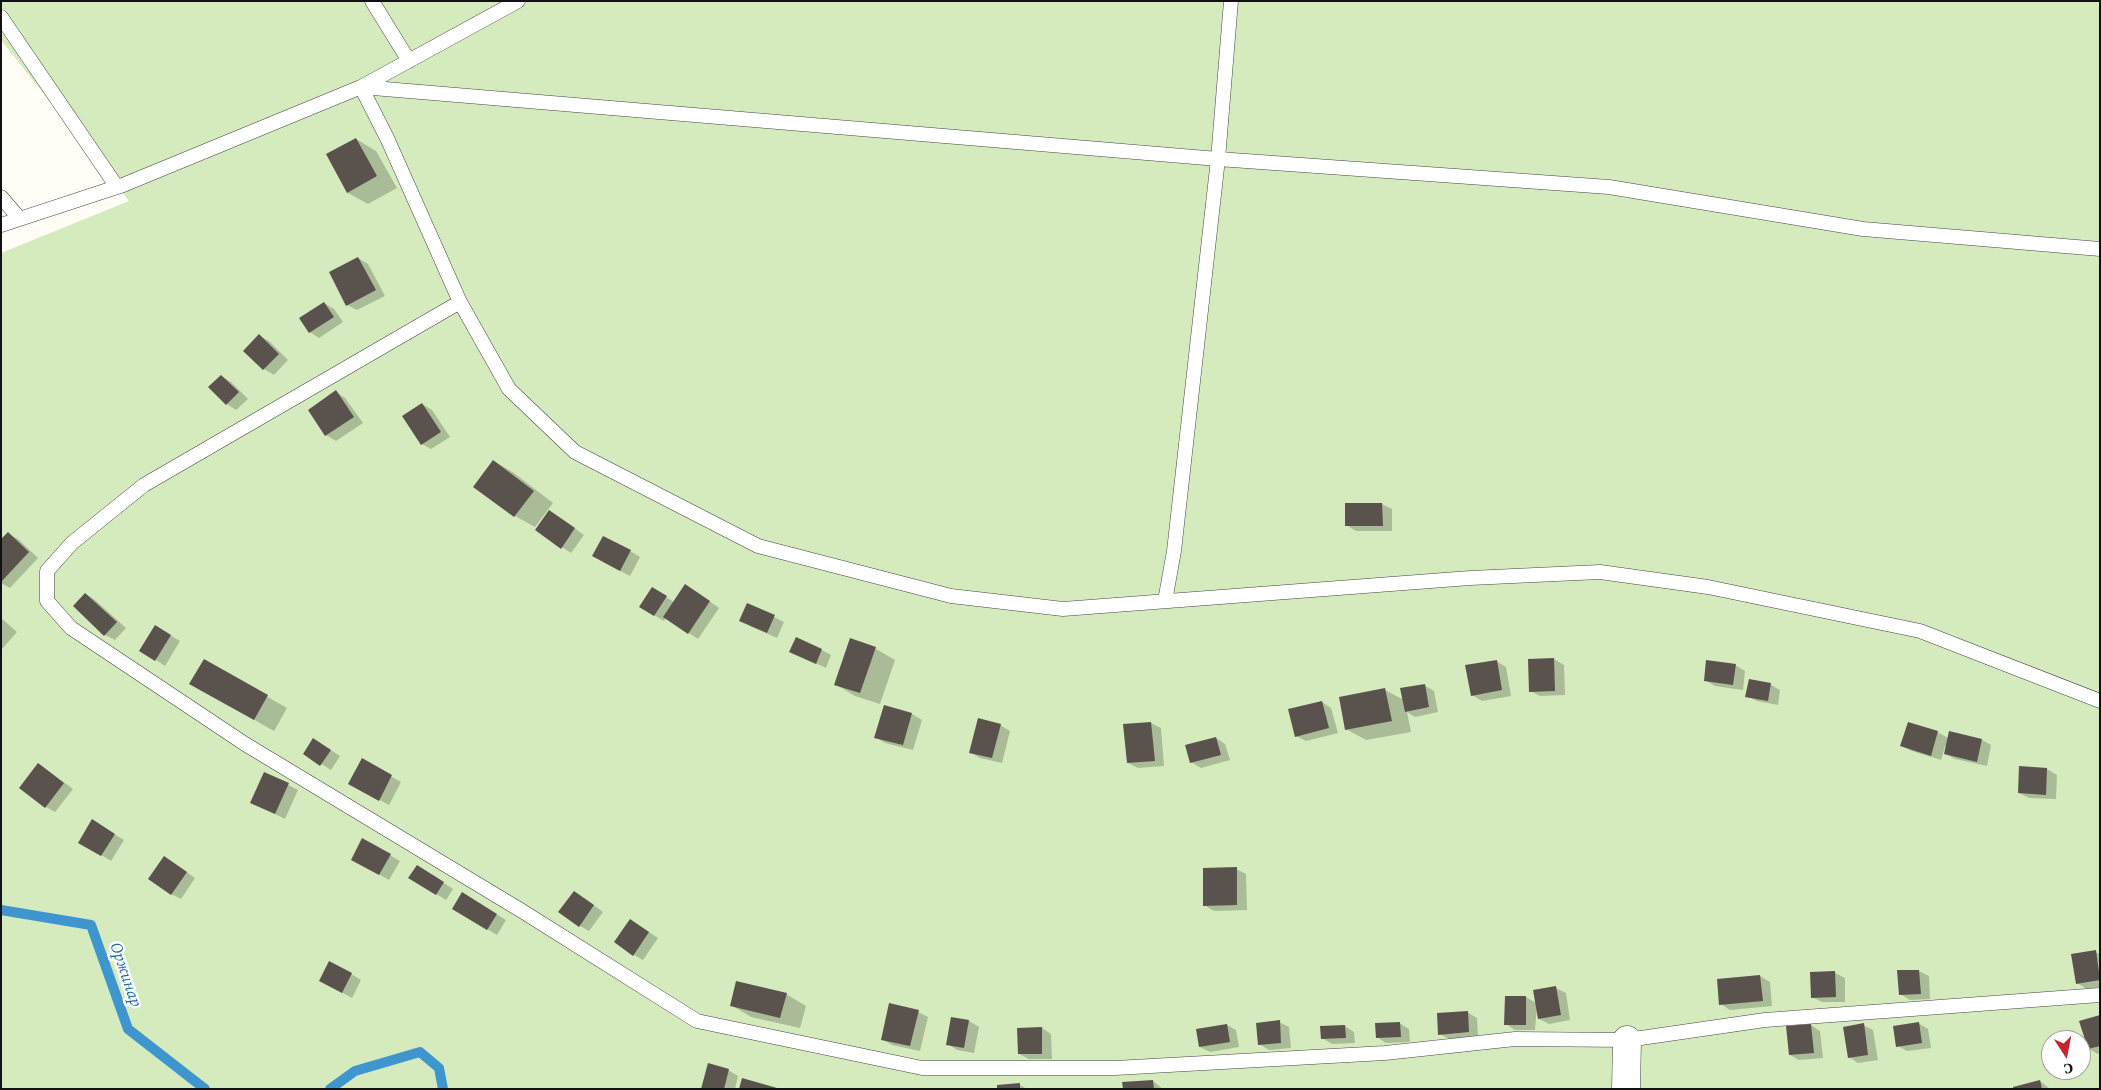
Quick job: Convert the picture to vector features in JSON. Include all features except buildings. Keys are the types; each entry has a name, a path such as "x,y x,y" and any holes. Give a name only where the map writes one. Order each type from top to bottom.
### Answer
{"street":[{"path":"1626,1089 1627,1040"}],"lane":[{"path":"372,1 409,61"},
{"path":"1,225 117,186 361,87 518,1"},
{"path":"1165,600 1174,551 1218,159 1231,1"},
{"path":"1,18 117,186"},
{"path":"361,87 1218,159 1609,187 1863,229 2100,249"},
{"path":"361,87 387,138 460,302 509,389 575,452 758,546 951,596 1063,609 1470,578 1600,572 1708,587 1920,631 2100,701"},
{"path":"1,197 20,219"},
{"path":"460,302 144,485 72,543 47,571 47,601 71,628 245,744 522,911 697,1021 922,1068 1115,1068 1385,1053 1515,1039 1627,1040 1765,1020 2100,995"}],"green space":[{"path":"1,1 2100,1 2100,1089 1,1089 1,253 129,201 1,40"}],"waterway":[{"name":"Оржинар","path":"1,910 91,925 128,1029 205,1089"},
{"name":"Оржинар","path":"330,1089 355,1071 420,1052 439,1068 443,1089"}]}
